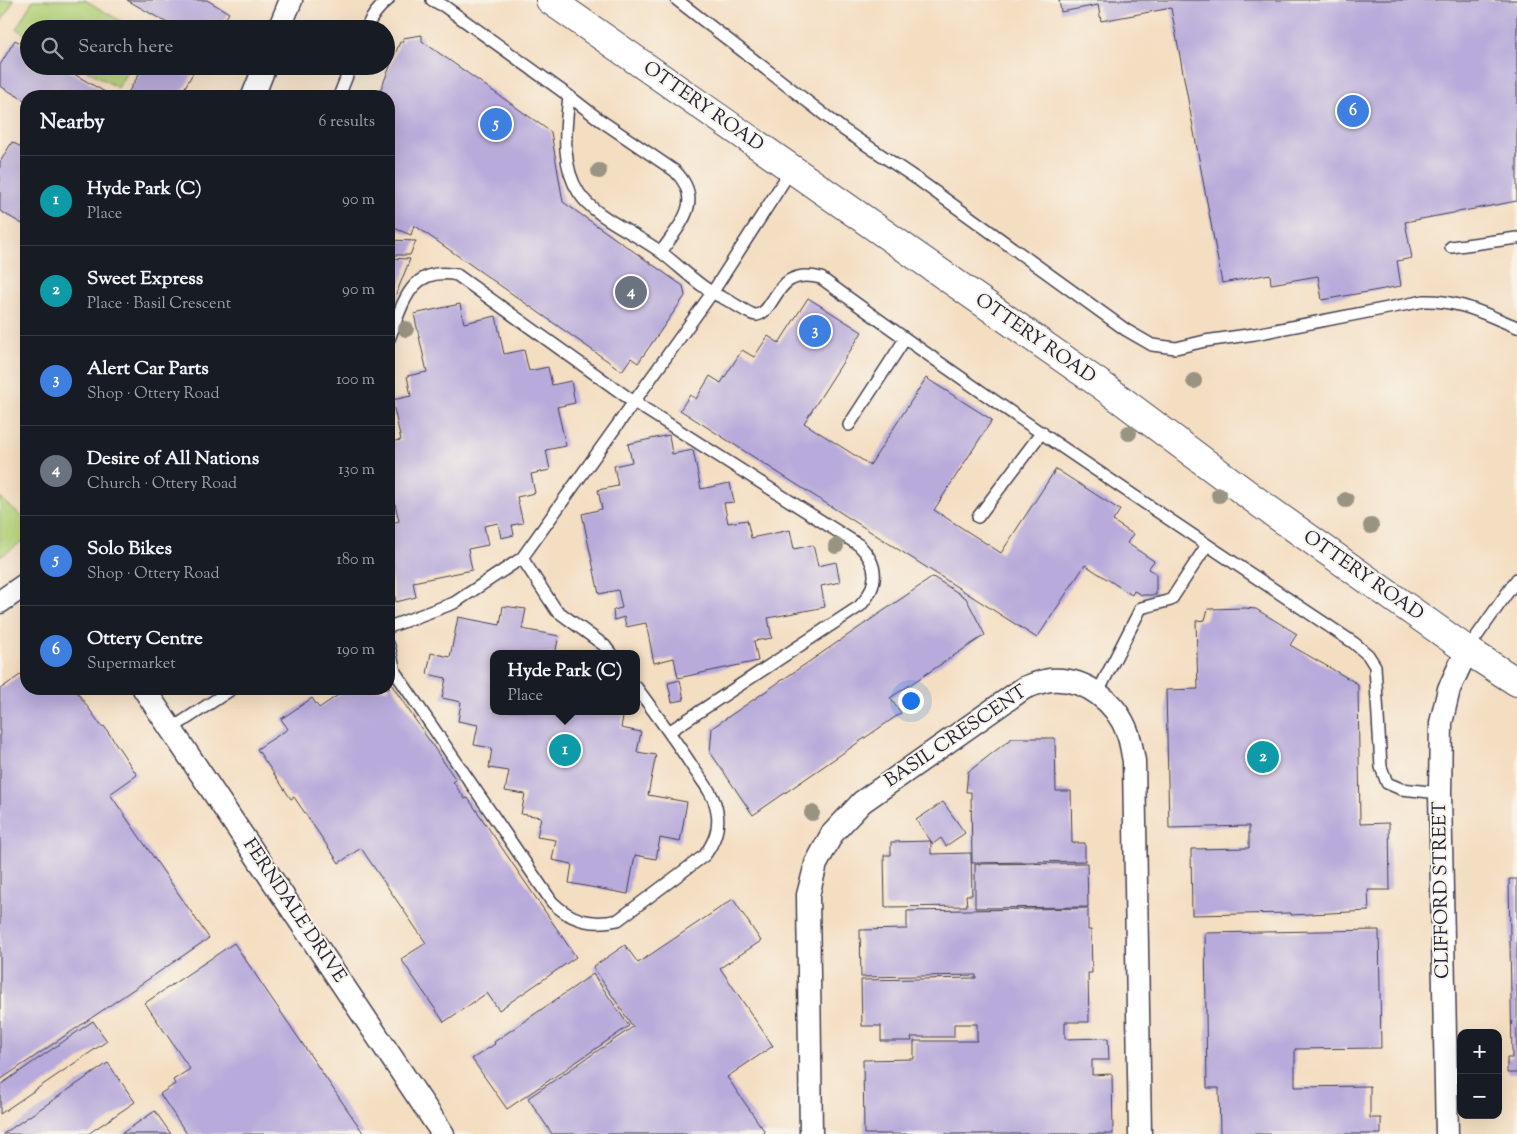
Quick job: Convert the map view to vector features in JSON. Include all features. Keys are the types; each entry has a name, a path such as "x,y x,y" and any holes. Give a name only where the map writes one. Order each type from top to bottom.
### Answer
{"street":[{"path":"283,20 291,0"},
{"name":"OTTERY ROAD","path":"550,0 1104,387 1262,505 1467,650 1517,682"},
{"path":"255,90 261,75"},
{"path":"0,602 20,588"},
{"name":"CLIFFORD STREET","path":"1447,1134 1440,793 1441,724 1449,689 1467,650"},
{"name":"BASIL CRESCENT","path":"811,1134 808,895 816,864 832,834 862,802 1024,688 1050,680 1073,682 1098,692 1115,710 1128,733 1134,761 1140,1134"},
{"name":"FERNDALE DRIVE","path":"148,695 443,1134"}],"lane":[{"path":"369,20 380,6 388,0"},
{"path":"432,0 444,6 570,96 600,120 675,171 684,180 690,202 686,214 661,252"},
{"path":"677,0 844,130 920,181 1126,330 1152,346 1176,348 1424,301 1440,300 1459,303 1517,327"},
{"path":"341,90 347,75"},
{"path":"570,96 565,142 570,174 579,193 592,208 661,252 712,293 734,302 752,314 758,315 765,310 776,292 789,281 814,276 821,278 905,339 1354,643 1368,655 1375,666 1380,767 1387,783 1401,789 1440,793"},
{"path":"395,625 454,603 522,558 712,293 791,170"},
{"path":"1451,247 1517,238"},
{"path":"395,323 407,294 414,284 424,277 436,274 457,275 634,402 859,544 872,560 874,569 872,589 860,606 670,731"},
{"path":"849,425 905,339"},
{"path":"978,517 1042,432"},
{"path":"1098,692 1141,608 1170,600 1207,544"},
{"path":"522,558 556,610 608,650"},
{"path":"1467,650 1517,579"},
{"path":"395,672 552,902 560,910 580,921 592,923 618,920 705,855 712,846 718,824 714,799 670,731 640,692"},
{"path":"172,729 223,695"}],"green space":[{"path":"0,0 14,0 0,24"},
{"path":"33,0 85,0 119,20 21,20"},
{"path":"20,22 20,31 16,29"},
{"path":"96,75 125,75 118,88"},
{"path":"0,497 20,515 20,543 0,557"}],"building":[{"path":"127,0 207,0 229,13 225,20 162,20"},
{"path":"1059,0 1517,0 1517,201 1405,222 1412,258 1397,261 1401,286 1322,300 1318,276 1271,284 1270,274 1222,283 1171,8 1101,21 1098,5 1061,12"},
{"path":"422,35 422,41 551,132 563,202 683,286 685,296 638,363 631,358 622,371 414,225 411,235 395,228 395,90 380,90 387,75 395,75 395,54 400,42 403,42 403,38"},
{"path":"15,40 20,43 20,75 76,75 102,90 20,90 20,98 0,86 0,65"},
{"path":"139,75 192,75 183,90 130,90"},
{"path":"12,142 20,146 20,223 0,211 0,162"},
{"path":"395,240 416,241 410,255 395,255"},
{"path":"395,258 410,259 395,297"},
{"path":"808,298 862,332 804,423 870,465 926,378 992,420 934,510 1001,553 1056,469 1120,510 1113,521 1133,534 1127,543 1154,561 1148,569 1156,573 1156,595 1142,595 1134,591 1132,595 1085,565 1037,638 680,410 690,395 696,399 710,376 721,383 742,350 754,357 768,336 779,343"},
{"path":"460,304 464,323 496,316 504,354 524,350 529,371 548,367 552,385 571,381 575,403 557,407 566,446 546,450 550,470 531,474 535,493 517,497 523,523 512,525 514,535 501,538 498,523 484,526 488,545 468,549 472,570 413,582 416,597 396,602 395,522 399,521 395,504 395,441 401,440 395,413 395,399 411,396 407,376 427,372 414,314"},
{"path":"669,435 672,454 693,450 701,489 730,483 734,502 724,503 728,523 747,520 751,538 790,530 794,549 813,545 818,566 836,562 840,582 821,586 825,607 768,618 772,638 754,641 758,661 678,678 674,658 654,663 646,623 626,627 624,617 614,620 613,610 622,608 618,590 599,594 582,514 602,509 598,490 618,486 614,466 632,462 628,444"},
{"path":"933,577 966,598 985,635 890,698 901,713 753,815 710,752 712,728"},
{"path":"503,606 526,609 522,629 559,636 556,650 490,650 490,715 623,715 621,728 641,732 637,752 656,755 648,795 687,802 680,842 660,838 656,859 635,855 628,894 569,883 572,864 552,860 556,840 537,837 541,817 521,814 525,794 505,791 509,771 489,768 492,748 474,745 478,725 458,721 461,702 442,698 446,678 427,674 431,653 450,657 458,617 500,625"},
{"path":"1208,609 1256,609 1297,634 1290,645 1358,684 1360,824 1389,823 1390,890 1368,890 1369,911 1291,915 1291,913 1192,915 1191,849 1249,848 1249,826 1169,828 1166,690 1198,689 1196,621 1205,620"},
{"path":"20,675 20,695 79,695 102,727 104,726 137,775 110,794 209,938 0,1080 0,689"},
{"path":"680,680 684,700 672,702 668,683"},
{"path":"395,690 456,780 453,782 465,799 468,798 576,957 499,1010 487,993 444,1022 401,959 426,943 361,848 339,863 294,797 291,799 257,749 288,729 281,719 312,698 319,708 338,695 395,695"},
{"path":"1012,738 1055,738 1056,791 1071,791 1072,843 1085,843 1085,861 972,863 971,792 966,792 968,772"},
{"path":"943,802 965,833 946,846 941,838 933,844 916,820"},
{"path":"931,841 931,854 971,853 972,895 966,895 967,906 885,907 884,855 891,855 891,842"},
{"path":"1087,863 1088,907 975,908 975,864"},
{"path":"1509,879 1517,879 1517,1073 1507,1073 1507,1058 1512,1058"},
{"path":"733,899 761,941 720,968 773,1046 727,1077 765,1132 763,1134 552,1134 528,1098 633,1027 593,967 625,945 638,963"},
{"path":"1088,908 1088,930 1091,930 1092,973 1088,973 1089,1022 1065,1022 1065,1039 1108,1038 1109,1060 1092,1060 1092,1075 1112,1074 1113,1134 864,1134 863,1060 914,1059 914,1041 977,1041 977,1024 954,1024 954,1037 911,1037 912,1041 881,1041 881,1026 862,1026 861,980 976,978 976,975 861,977 860,930 907,929 907,911"},
{"path":"1379,930 1381,1048 1295,1049 1295,1087 1370,1086 1370,1118 1381,1118 1381,1134 1220,1134 1219,1088 1207,1088 1205,933"},
{"path":"234,943 364,1134 187,1134 160,1094 175,1084 173,1080 190,1069 145,1003"},
{"path":"593,974 629,1026 507,1109 472,1059"},
{"path":"93,1021 107,1041 0,1114 0,1085"},
{"path":"108,1063 135,1102 88,1134 3,1134"},
{"path":"155,1111 171,1134 121,1134"}],"place":[{"name":"Ottery Centre","path":"1353,111"},
{"name":"Solo Bikes","path":"496,124"},
{"name":"Desire of All Nations","path":"631,292"},
{"name":"Alert Car Parts","path":"815,331"},
{"name":"Hyde Park (C)","path":"565,750"},
{"name":"Sweet Express","path":"1263,757"}]}
